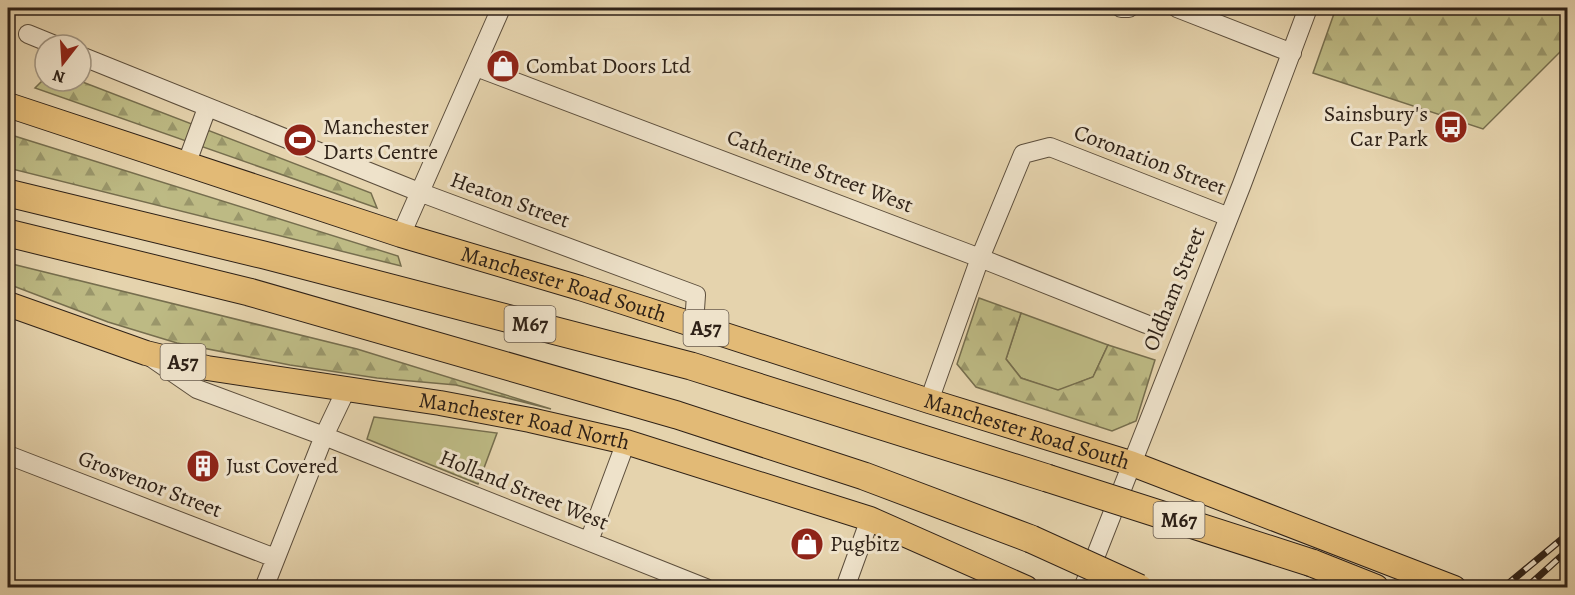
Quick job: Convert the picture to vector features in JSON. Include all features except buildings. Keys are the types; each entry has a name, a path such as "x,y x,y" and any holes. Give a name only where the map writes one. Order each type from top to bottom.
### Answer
{"highway":[{"name":"M67","path":"8,193 264,255 691,366 1312,563 1375,588"},
{"name":"M67","path":"8,233 249,292 677,415 864,476 1031,540 1139,588"}],"main road":[{"name":"Manchester Road South","path":"11,103 186,165 401,235 580,288 929,401 1130,463 1454,588"},
{"name":"Manchester Road North","path":"8,304 146,353 207,368 451,405 626,442 870,519 1026,588"}],"street":[{"path":"401,235 501,8"},
{"path":"1121,8 1129,8"},
{"path":"1177,8 1292,53"},
{"name":"Oldham Street","path":"1083,588 1130,463 1229,217 1308,8"},
{"path":"28,34 33,36"},
{"name":"Heaton Street","path":"93,61 419,192 696,295 694,324"},
{"name":"Catherine Street West","path":"476,67 981,258 1146,324"},
{"path":"186,165 207,108"},
{"name":"Coronation Street","path":"981,258 1023,154 1050,147 1229,217"},
{"path":"929,401 981,258"},
{"name":"Holland Street West","path":"146,353 197,389 324,436 706,588"},
{"path":"264,588 324,436 346,390"},
{"path":"589,541 626,442"},
{"name":"Grosvenor Street","path":"8,455 275,558"},
{"path":"845,588 870,519"}],"green space":[{"path":"1336,8 1567,8 1567,45 1483,129 1313,73"},
{"path":"93,86 371,193 377,208 49,93 93,93"},
{"path":"8,134 398,256 401,266 8,168"},
{"path":"8,263 357,349 551,409 456,385 377,378 290,365 177,343 108,322 8,284"},
{"path":"979,298 1021,313 1006,359 1021,378 1058,390 1093,377 1108,345 1155,360 1136,421 1112,431 976,387 957,364"},
{"path":"1021,313 1108,345 1093,377 1058,391 1021,378 1006,359"},
{"path":"374,417 497,433 478,484 367,439"}],"railway":[{"path":"1503,588 1568,534"},
{"path":"1526,588 1568,550"}],"place":[{"name":"Combat Doors Ltd","path":"503,66"},
{"name":"Sainsbury's Car Park","path":"1451,127"},
{"name":"Manchester Darts Centre","path":"300,140"},
{"name":"Just Covered","path":"203,466"},
{"name":"Pugbitz","path":"807,544"}]}
